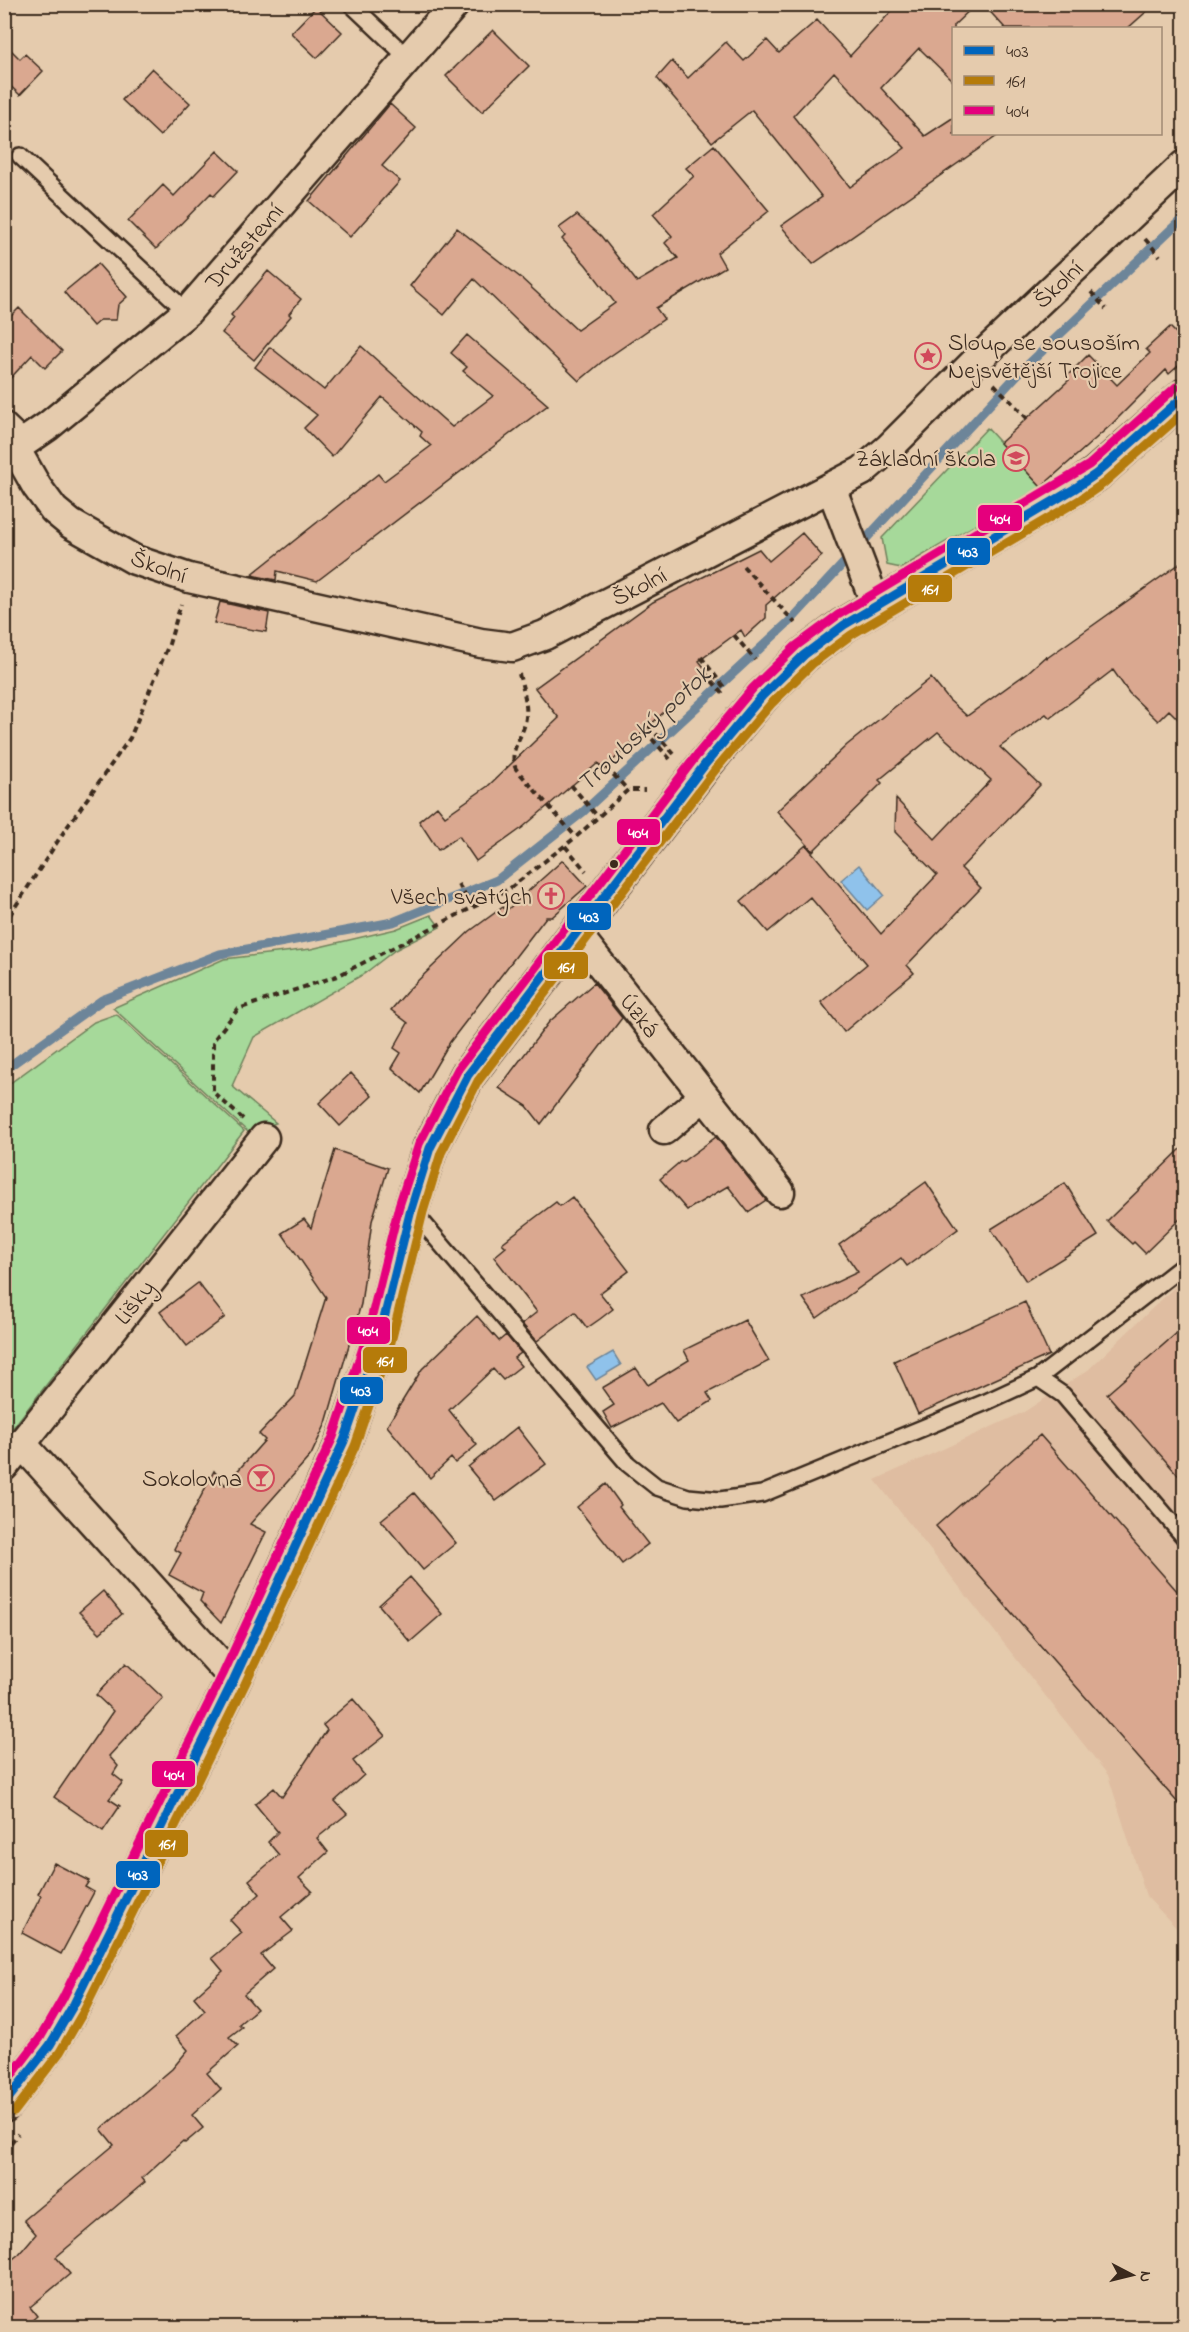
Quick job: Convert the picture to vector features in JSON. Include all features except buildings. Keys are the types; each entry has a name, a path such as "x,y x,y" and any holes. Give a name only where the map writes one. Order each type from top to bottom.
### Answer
{"street":[{"name":"Družstevní","path":"16,449 187,312 455,4"},
{"name":"Školní","path":"16,449 37,487 54,510 71,524 135,560 189,578 481,643 512,647 545,635 862,471 889,448 974,363 1185,165"},
{"path":"4,2104 50,2045 74,2004 234,1680 344,1441 379,1340 411,1209 430,1149 468,1075 706,763 762,696 804,655 844,625 876,605 1082,484 1185,396"},
{"path":"831,487 876,605"},
{"name":"Úzká","path":"576,933 780,1192"},
{"path":"664,1130 704,1096"},
{"name":"Lišky","path":"13,1455 264,1138"},
{"path":"13,1455 234,1680"}],"lane":[{"path":"351,4 407,57"},
{"path":"20,156 187,312"},
{"path":"4,419 16,449"},
{"path":"411,1209 628,1464 657,1487 688,1497 720,1500 762,1494 1038,1378 1185,1265"},
{"path":"1038,1378 1063,1395 1185,1537"}],"path":[{"path":"1142,236 1160,256"},
{"path":"1088,288 1106,309"},
{"path":"992,381 1027,417"},
{"path":"722,544 802,631"},
{"path":"4,924 65,830 130,738 169,644 189,578"},
{"path":"734,635 760,666"},
{"path":"264,1138 213,1092 213,1041 238,1009 337,976 473,908 509,889 576,837 516,769 513,761 513,752 525,722 526,701 512,647"},
{"path":"700,657 707,671 727,695"},
{"path":"649,726 674,754"},
{"path":"645,731 670,759"},
{"path":"606,767 628,790"},
{"path":"571,785 598,817"},
{"path":"565,846 587,872"},
{"path":"458,884 473,908"}],"shaded area":[{"path":"1184,1278 1184,1936 1146,1896 1108,1775 875,1480 1024,1412 1088,1370"}],"green space":[{"path":"987,428 1041,487 901,568 887,565 882,538"},
{"path":"431,915 440,927 395,950 364,974 254,1037 232,1086 276,1123 248,1132 113,1008 224,959 311,949 396,929"},
{"path":"116,1014 244,1131 5,1438 5,1087 94,1022"}],"water":[{"path":"859,865 884,895 867,910 841,880"},
{"path":"613,1352 621,1365 596,1380 587,1367"}],"waterway":[{"name":"Troubský potok","path":"4,1070 102,1000 220,954 393,922 497,880 583,812 794,617 1018,374 1184,217"}],"transit line":[{"name":"404","path":"4,2085 40,2038 63,1998 223,1674 333,1437 367,1336 399,1206 419,1144 458,1069 697,755 753,688 796,646 838,615 1089,465 1176,387"},
{"name":"403","path":"4,2104 50,2045 74,2004 234,1679 344,1441 379,1339 411,1209 430,1148 468,1075 706,763 762,696 804,655 844,625 1074,489 1096,474 1184,396"},
{"name":"161","path":"14,2112 60,2052 85,2009 245,1684 355,1446 391,1342 423,1212 441,1153 478,1081 715,770 771,704 812,664 851,635 1081,499 1104,483 1184,412"}],"place":[{"name":"Sloup se sousoším Nejsvětější Trojice","path":"928,356"},
{"name":"Základní škola","path":"1016,458"},
{"name":"Všech svatých","path":"551,896"},
{"name":"Sokolovna","path":"261,1478"}]}
